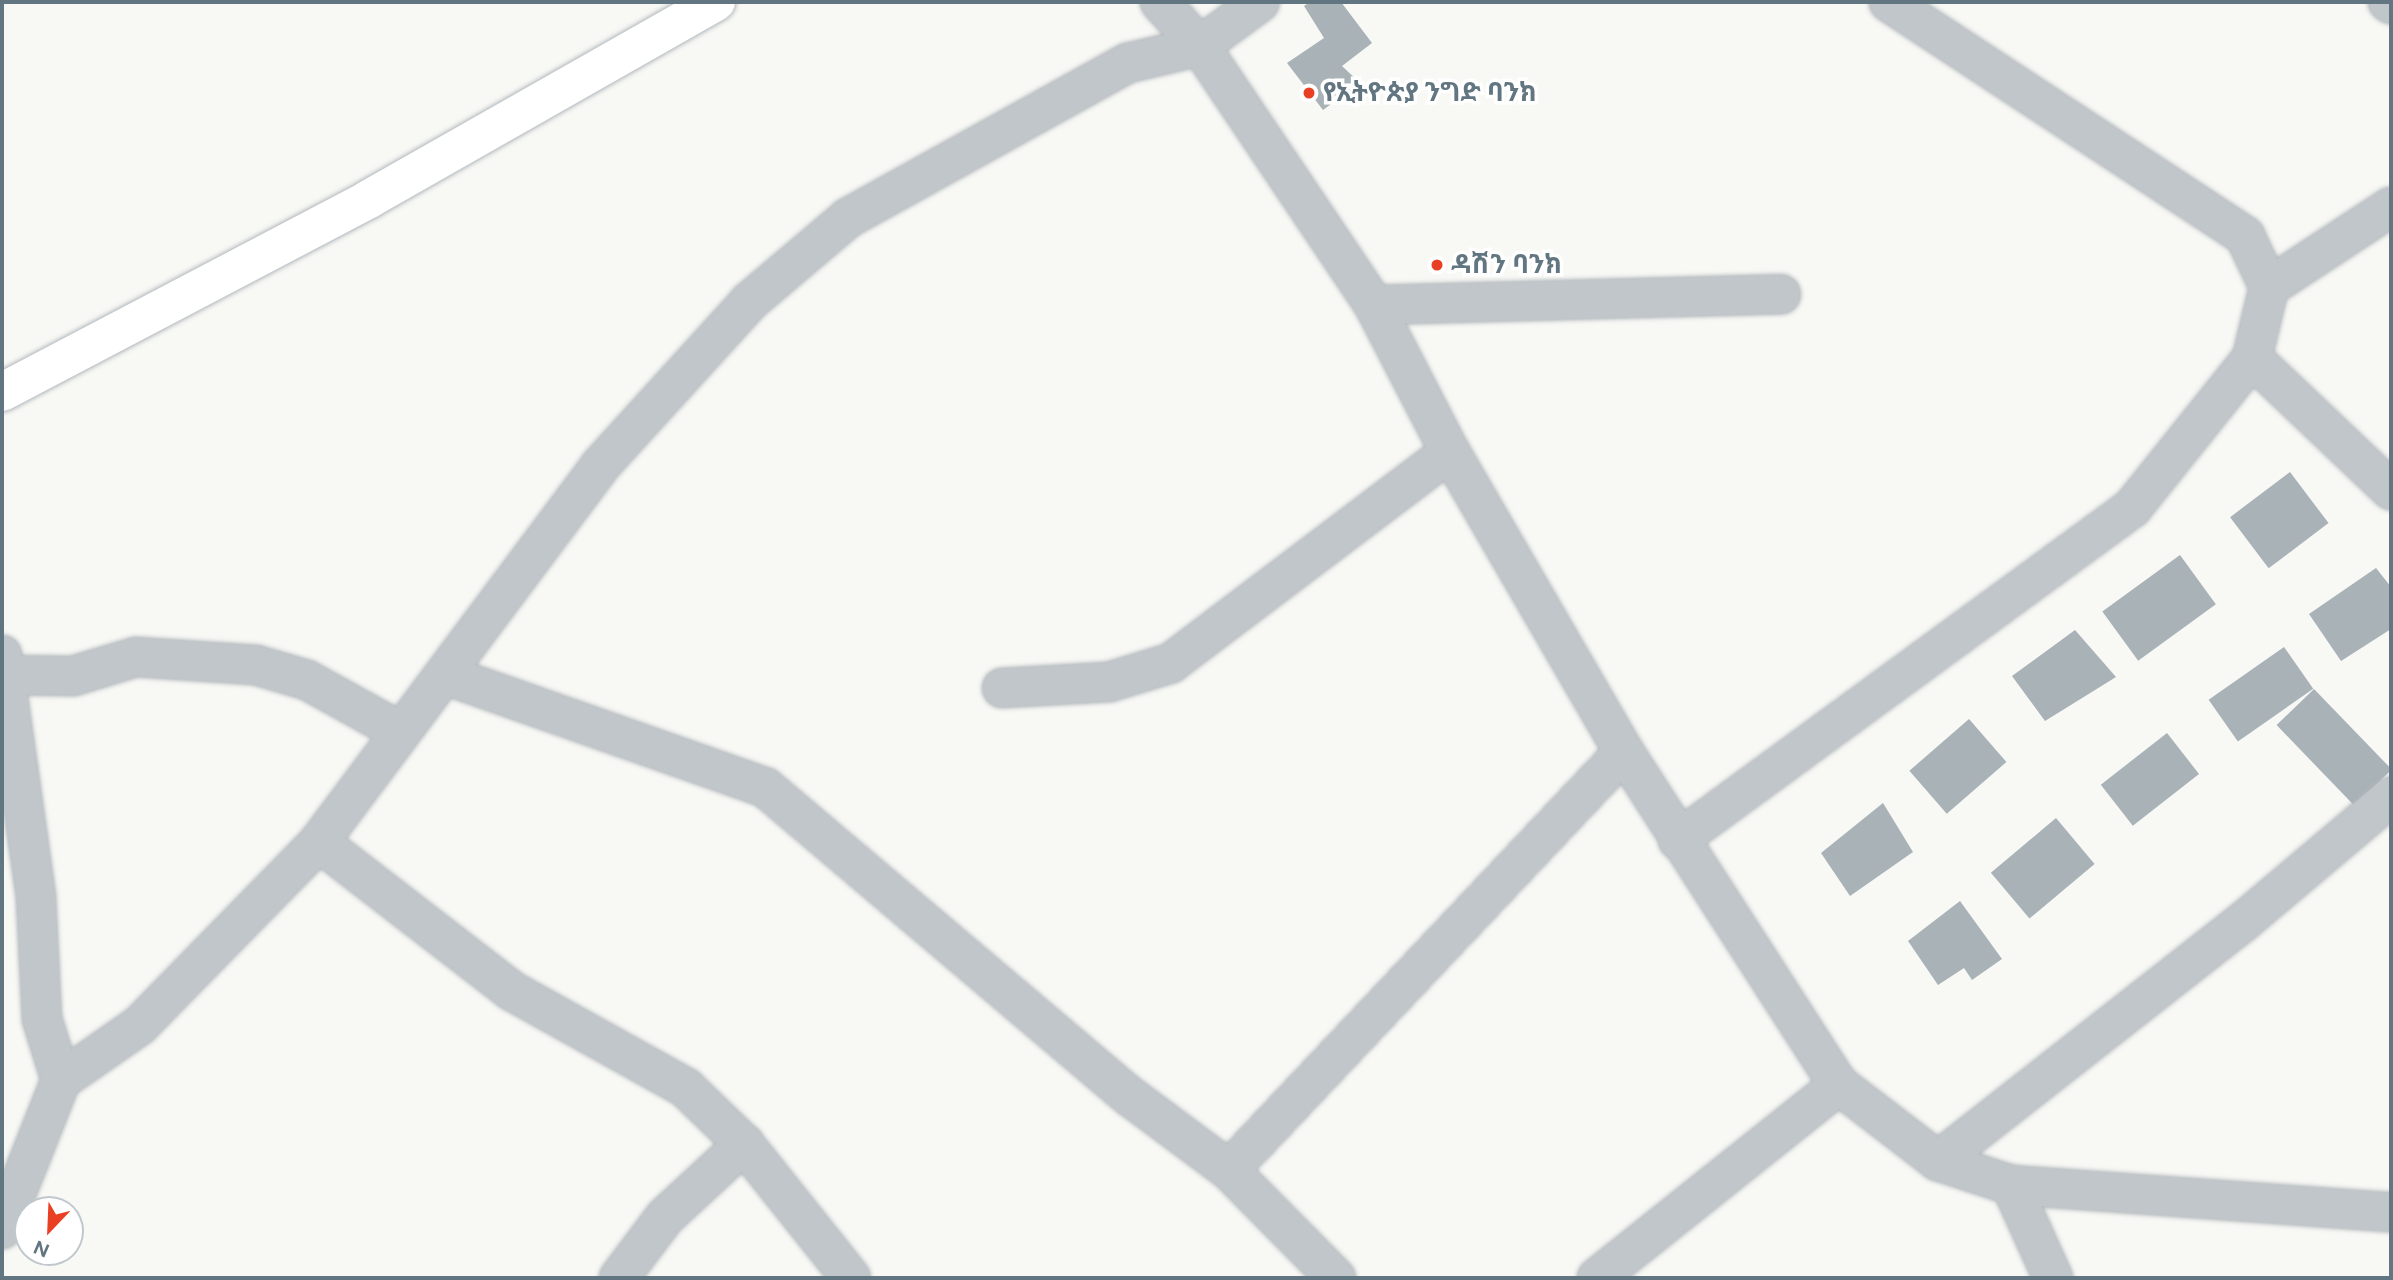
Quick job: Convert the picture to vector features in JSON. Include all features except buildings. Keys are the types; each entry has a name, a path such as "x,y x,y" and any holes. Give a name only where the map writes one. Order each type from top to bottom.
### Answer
{"main road":[{"path":"2,392 369,198 716,2"}],"street":[{"path":"1160,2 1200,46 1374,305 1450,452 1624,752 1678,840 1839,1085 1938,1161 2011,1185 2391,1212"},
{"path":"2,1229 61,1080 140,1026 319,842 600,466 749,302 848,218 1128,64 1200,46 1260,2"},
{"path":"1678,840 2132,508 2252,358 2269,287 2245,236 1889,2"},
{"path":"2269,287 2391,207"},
{"path":"1374,305 1781,294"},
{"path":"2252,358 2391,489"},
{"path":"1002,688 1109,682 1171,663 1450,452"},
{"path":"61,1080 41,1019 36,898 3,665 73,676 136,657 256,665 307,680 401,732"},
{"path":"446,675 766,788 1131,1097 1229,1170 1336,1278"},
{"path":"1229,1170 1624,752"},
{"path":"1938,1161 2243,922 2391,797"},
{"path":"319,842 512,991 686,1088 744,1144 851,1278"},
{"path":"1597,1278 1839,1085"},
{"path":"619,1278 665,1217 744,1144"},
{"path":"2011,1185 2053,1278"}],"place":[{"name":"የኢትዮጵያ ንግድ ባንክ","path":"1309,93"},
{"name":"ዳሽን ባንክ","path":"1437,265"}]}
